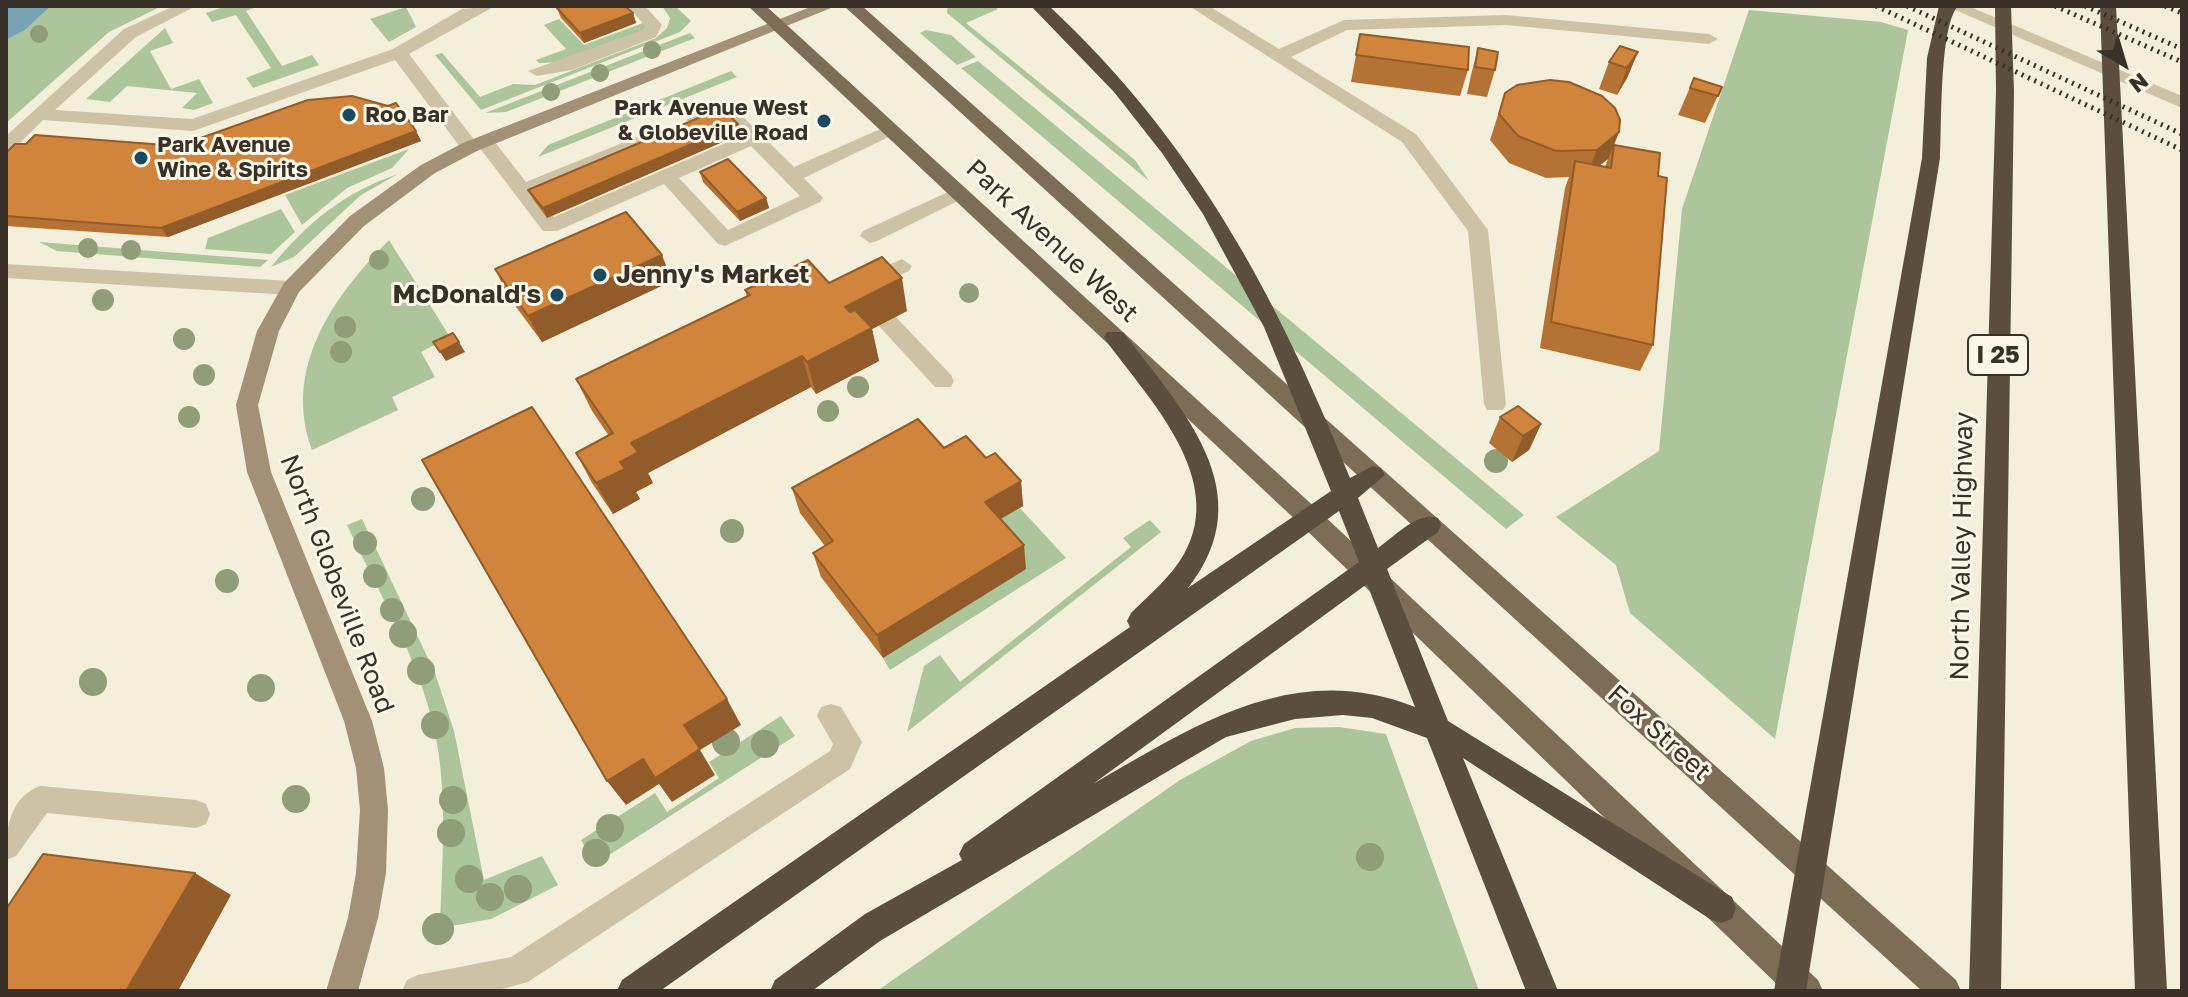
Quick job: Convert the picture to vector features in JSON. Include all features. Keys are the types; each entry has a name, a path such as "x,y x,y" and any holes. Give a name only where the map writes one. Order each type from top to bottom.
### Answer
{"highway":[{"path":"1039,6 1105,73 1153,130 1231,243 1262,302 1330,459 1542,991"},
{"path":"1790,991 1931,158 1936,58 1944,10 1952,6"},
{"name":"North Valley Highway","path":"1985,991 2005,91 2003,6"},
{"path":"2108,6 2116,145 2121,375 2151,991"},
{"path":"1096,665 1181,580 1201,547 1209,516 1205,476 1199,463 1185,437 1115,337"},
{"path":"633,991 1096,665 1373,475"},
{"path":"786,991 1429,525"},
{"path":"864,933 1218,727 1260,712 1345,703 1395,712 1439,732 1721,908"}],"main road":[{"name":"Park Avenue West","path":"756,6 1310,518"},
{"name":"Park Avenue West","path":"852,6 1373,475"},
{"name":"Fox Street","path":"1373,475 1945,991"},
{"path":"1310,518 1807,991"}],"street":[{"name":"North Globeville Road","path":"342,991 363,918 371,873 374,810 370,768 358,721 259,472 247,405 268,331 291,288 357,221 428,169 477,144 828,6"}],"lane":[{"path":"6,146 130,33 188,6"},
{"path":"39,114 193,125 399,53 468,13 487,6"},
{"path":"537,71 566,66 650,33 654,25 636,6"},
{"path":"1197,6 1409,138 1478,230 1495,404"},
{"path":"1952,6 2182,103"},
{"path":"1279,56 1344,25 1506,20 1709,39"},
{"path":"399,53 550,226 754,138"},
{"path":"522,191 724,108 813,198 725,239 667,176"},
{"path":"791,176 892,131"},
{"path":"870,236 959,193"},
{"path":"868,300 856,288 902,266"},
{"path":"6,271 291,288"},
{"path":"887,321 943,381"},
{"path":"418,991 517,971 840,760 848,742 831,716"},
{"path":"6,846 40,799 196,814"}],"green space":[{"path":"51,6 162,6 109,32 6,123 6,40 25,30"},
{"path":"226,6 259,6 246,11 282,66 312,55 319,65 253,88 246,78 271,68 236,15 212,22 206,13"},
{"path":"662,6 675,6 691,21 680,32 481,110 435,55 442,53 480,97 513,84 535,85 656,38 667,28 670,18"},
{"path":"948,6 994,6 998,9 966,23 1135,160 1149,181 947,13"},
{"path":"406,7 416,27 389,42 370,19"},
{"path":"1749,10 1881,22 1908,30 1775,739 1630,613 1616,565 1556,517 1659,451 1682,209"},
{"path":"559,19 584,45 643,23 646,26 642,32 563,62 539,63 536,60 566,49 544,25"},
{"path":"165,28 173,43 150,51 171,89 199,79 213,103 194,110 182,108 197,93 127,86 110,102 86,99"},
{"path":"926,30 951,35 976,57 957,65 920,33"},
{"path":"690,33 695,38 506,112 485,113"},
{"path":"978,61 1524,515 1506,529 961,68"},
{"path":"731,71 737,77 538,157 548,145"},
{"path":"409,149 392,168 347,188 302,225 285,195"},
{"path":"398,174 361,195 294,257 271,267 299,236 343,200"},
{"path":"281,209 295,232 271,254 205,249 208,238"},
{"path":"389,240 450,337 421,352 435,377 392,397 398,410 312,450 304,420 308,363 332,310 349,285"},
{"path":"39,242 268,260 260,267 57,251"},
{"path":"1020,508 1066,558 890,670 883,658 1025,569 988,526"},
{"path":"362,519 435,673 454,731 484,880 542,856 558,885 491,919 440,928 443,805 435,733 409,653 347,525"},
{"path":"1150,520 1161,532 907,732 924,666 940,655 960,682 1131,547 1123,538"},
{"path":"781,716 795,736 595,864 581,840 655,793 667,812 719,778 709,762"},
{"path":"1339,727 1386,734 1479,991 877,991 1180,780 1251,741 1295,728"}],"water":[{"path":"6,6 51,6 25,30 6,40"}],"building":[{"path":"625,6 633,13 580,33 557,8"},
{"path":"1360,34 1469,47 1468,70 1356,55"},
{"path":"1620,46 1638,52 1627,68 1609,62"},
{"path":"1478,48 1498,52 1495,70 1475,67"},
{"path":"1694,78 1722,87 1718,96 1690,88"},
{"path":"1550,80 1569,82 1602,96 1615,108 1620,120 1619,132 1597,150 1556,151 1518,136 1499,114 1505,93 1517,85"},
{"path":"352,96 388,106 396,103 416,131 161,228 6,216 6,153 15,144 26,144 35,135 178,146 308,100"},
{"path":"722,108 738,124 543,208 528,190"},
{"path":"1614,145 1660,153 1658,176 1667,178 1653,345 1551,322 1575,161 1611,168"},
{"path":"728,159 766,198 737,212 700,172"},
{"path":"626,212 662,255 528,316 495,269"},
{"path":"882,257 902,278 845,307 850,312 855,310 872,328 807,362 802,356 631,443 638,452 620,462 625,469 596,483 576,453 613,433 576,379 750,295 745,290 808,260 829,283"},
{"path":"453,333 459,342 440,352 433,342"},
{"path":"1518,406 1541,424 1523,436 1500,417"},
{"path":"532,407 727,699 684,725 700,749 655,778 643,759 607,781 422,460"},
{"path":"918,419 944,448 966,436 986,458 995,453 1021,481 985,502 1024,545 877,635 813,553 833,541 792,488"},
{"path":"43,854 195,873 126,991 6,991 6,909"}],"railway":[{"path":"1876,6 2182,150"},
{"path":"1907,6 2182,134"},
{"path":"2055,6 2182,62"},
{"path":"2085,6 2182,49"},
{"path":"2165,6 2182,13"}],"place":[{"name":"Roo Bar","path":"349,115"},
{"name":"Park Avenue West & Globeville Road","path":"824,121"},
{"name":"Park Avenue Wine & Spirits","path":"141,158"},
{"name":"Jenny's Market","path":"600,275"},
{"name":"McDonald's","path":"557,295"}]}
